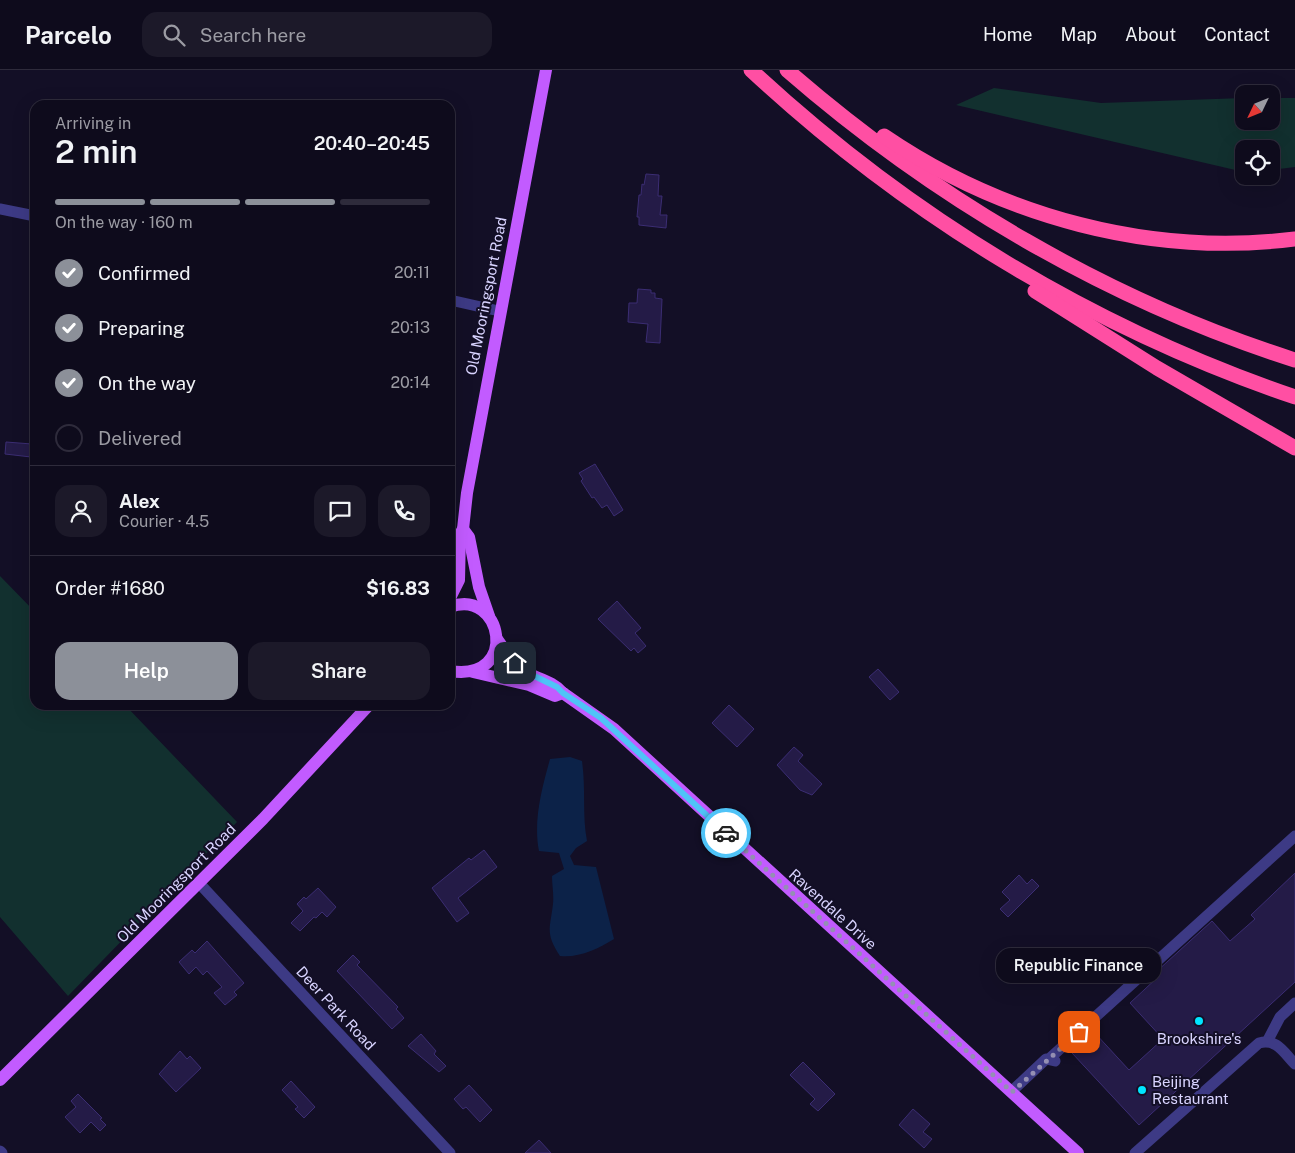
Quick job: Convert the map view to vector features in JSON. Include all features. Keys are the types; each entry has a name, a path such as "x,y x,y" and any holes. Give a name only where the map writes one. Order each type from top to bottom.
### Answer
{"highway":[{"path":"752,70 797,112 863,165 1014,277 1157,368 1295,448"},
{"path":"789,71 922,161 964,182 1035,212 1076,224 1160,240 1213,243 1295,239"},
{"path":"789,71 837,112 913,169 961,201 1032,243 1100,279 1179,316 1295,360"},
{"path":"934,218 1010,266 1106,320 1295,397"}],"main road":[{"name":"Old Mooringsport Road","path":"455,588 459,580 460,534 463,529 466,493 546,70"},
{"name":"Old Mooringsport Road","path":"463,529 469,538 479,587 489,616 496,628 497,639"},
{"path":"455,606 463,604 472,606 489,616"},
{"path":"455,672 473,672 483,667 491,660 496,650 497,639"},
{"name":"Ravendale Drive","path":"497,639 515,663 524,671 557,687 614,729 1078,1153"},
{"name":"Ravendale Drive","path":"473,672 529,685 555,696 563,693"},
{"name":"Old Mooringsport Road","path":"0,1080 263,820 364,710"}],"street":[{"path":"0,209 30,215"},
{"path":"455,301 499,311"},
{"path":"1012,1092 1046,1059 1053,1059 1295,836"},
{"name":"Deer Park Road","path":"199,883 450,1153"},
{"path":"1268,1040 1280,1017 1295,1003"},
{"path":"1135,1153 1259,1043 1268,1040 1276,1043 1295,1064"}],"green space":[{"path":"994,88 1101,103 1235,98 1235,130 1280,130 1280,98 1295,98 1295,167 1280,169 1280,140 1235,140 1235,170 956,105"},
{"path":"0,576 30,607 30,710 130,710 237,822 68,996 0,917"}],"water":[{"path":"570,757 582,761 587,841 576,848 570,856 574,865 596,867 614,939 588,952 574,956 560,956 550,936 553,901 552,876 564,869 559,853 539,851 537,828 541,793 550,759"}],"building":[{"path":"646,174 659,175 658,196 662,196 660,215 667,215 666,228 639,225 639,217 637,217 639,195 641,195 642,184 644,185"},
{"path":"638,289 651,290 651,293 655,293 655,298 662,299 660,343 646,342 648,324 628,322 629,303 637,303"},
{"path":"6,442 30,444 30,457 5,454"},
{"path":"595,464 623,510 614,516 607,505 602,508 594,497 592,498 581,481 583,479 579,473"},
{"path":"617,601 641,628 635,633 646,646 638,653 634,648 631,651 598,619"},
{"path":"878,669 899,692 890,700 869,677"},
{"path":"729,705 754,729 737,747 712,723"},
{"path":"794,747 803,755 798,761 822,784 812,795 800,790 777,765"},
{"path":"484,850 497,867 458,898 469,913 457,922 432,888 469,858 471,860"},
{"name":"Brookshire's","path":"1295,873 1295,982 1139,1125 1072,1053 1094,1032 1129,1070 1163,1039 1130,1003 1159,976 1156,972 1212,921 1230,941 1255,919 1251,915"},
{"path":"1019,875 1027,884 1032,879 1039,886 1008,917 1000,909 1010,900 1002,892"},
{"path":"318,888 336,907 327,917 322,912 316,918 314,917 300,931 291,923 303,911 297,904"},
{"path":"207,941 244,983 234,992 237,995 225,1005 214,993 222,987 207,971 203,975 196,967 189,974 179,962 192,950 195,953"},
{"path":"353,955 360,962 357,965 398,1007 396,1009 404,1018 392,1029 337,971"},
{"path":"421,1034 436,1051 434,1054 446,1066 439,1072 408,1046"},
{"path":"180,1051 187,1059 190,1056 201,1068 176,1092 159,1074"},
{"path":"803,1062 835,1094 818,1111 810,1104 815,1099 790,1075"},
{"path":"291,1081 315,1107 304,1118 295,1109 298,1107 282,1090"},
{"path":"469,1085 492,1110 480,1122 466,1107 463,1109 454,1099"},
{"path":"78,1094 102,1118 100,1119 106,1125 100,1131 91,1122 80,1133 65,1117 76,1107 71,1101"},
{"path":"913,1109 930,1124 923,1132 932,1139 924,1148 899,1125"},
{"path":"539,1140 551,1153 525,1153"}],"way so far":[{"path":"726,833 1012,1092 1046,1059 1050,1058 1079,1032"}],"place":[{"name":"Brookshire's","path":"1199,1021"},
{"name":"Republic Finance","path":"1079,1032"},
{"name":"Beijing Restaurant","path":"1142,1090"}],"route":[{"path":"515,663 524,671 557,687 601,718 726,833"}]}
